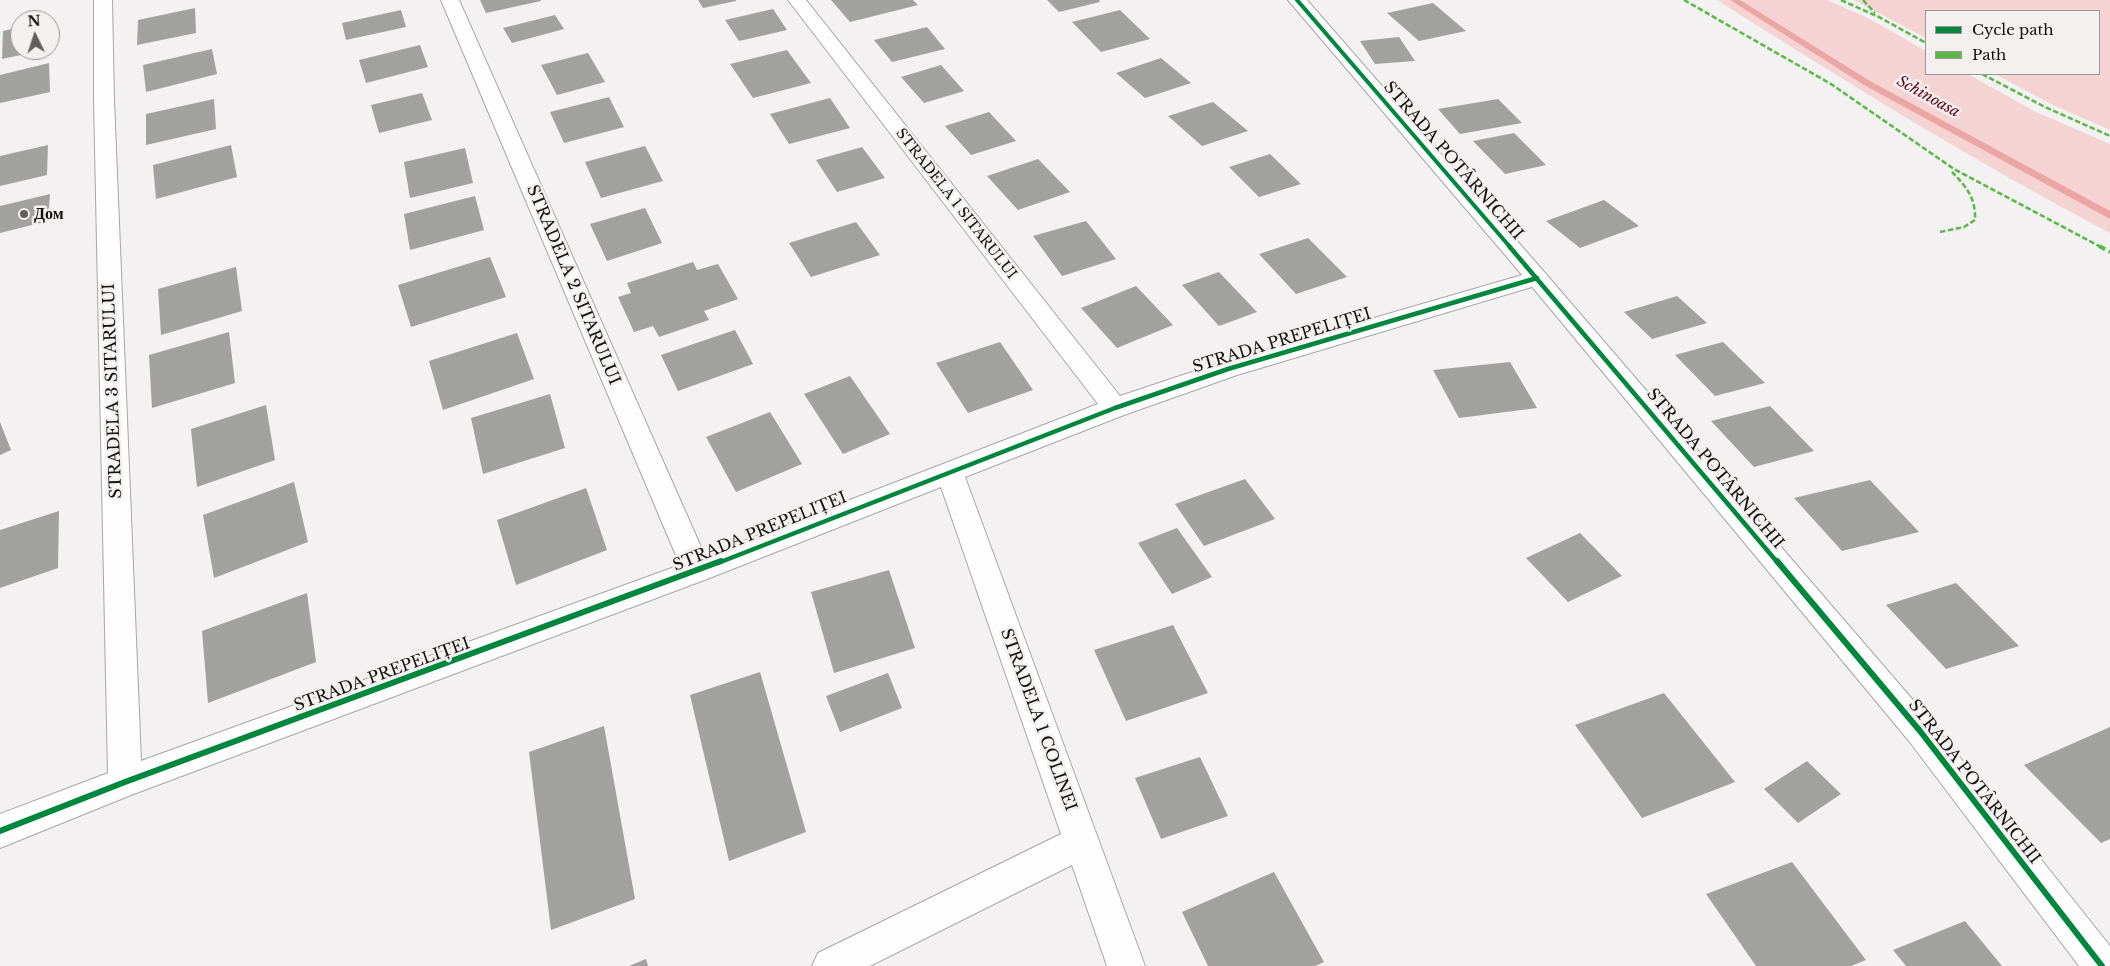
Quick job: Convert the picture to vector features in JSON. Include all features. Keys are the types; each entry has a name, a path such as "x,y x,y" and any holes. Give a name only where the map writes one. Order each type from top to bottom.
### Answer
{"street":[{"name":"STRADELA 3 SITARULUI","path":"103,0 104,110 125,782"},
{"name":"STRADELA 2 SITARULUI","path":"450,0 697,571"},
{"name":"STRADELA 1 SITARULUI","path":"797,0 1115,408"},
{"name":"STRADA POTÂRNICHII","path":"1297,0 1537,278 1920,731 2102,966"},
{"name":"STRADA PREPELIȚEI","path":"0,831 125,782 697,571 863,504 950,473 1115,408 1228,368 1537,278"},
{"name":"STRADELA 1 COLINEI","path":"950,473 1126,966"},
{"path":"831,966 1081,842"}],"shaded area":[{"path":"1717,0 1827,0 1870,19 1925,50 1925,75 1970,75 2034,111 2110,144 2110,233 1911,121"},
{"path":"1854,0 2110,0 2110,130 2053,105 1997,75 2100,75 2100,10 1925,10 1925,37"}],"building":[{"path":"480,0 541,0 541,1 486,13"},
{"path":"698,0 736,0 736,1 703,8"},
{"path":"831,0 913,0 918,5 850,22"},
{"path":"1047,0 1099,0 1100,2 1059,12"},
{"path":"1433,3 1466,31 1419,41 1387,13"},
{"path":"195,8 196,33 137,45 138,20"},
{"path":"773,9 787,30 739,41 725,20"},
{"path":"401,10 406,27 346,40 342,23"},
{"path":"1120,10 1150,39 1101,52 1072,22"},
{"path":"555,15 564,29 512,43 503,28"},
{"path":"927,27 945,49 892,62 874,40"},
{"path":"10,29 10,57 2,59 3,31"},
{"path":"1399,37 1415,61 1375,64 1360,41"},
{"path":"420,45 428,67 366,83 359,60"},
{"path":"212,49 217,74 146,92 143,65"},
{"path":"787,50 811,83 753,98 730,64"},
{"path":"588,53 605,82 557,95 541,65"},
{"path":"1161,58 1191,83 1145,98 1116,73"},
{"path":"49,63 50,92 0,103 0,75"},
{"path":"941,65 964,91 924,103 901,77"},
{"path":"422,93 432,120 379,133 371,105"},
{"path":"609,97 624,127 564,143 550,112"},
{"path":"830,98 850,128 789,144 770,114"},
{"path":"214,99 216,129 146,145 146,114"},
{"path":"1498,99 1522,123 1460,134 1438,109"},
{"path":"1213,102 1248,131 1202,146 1168,116"},
{"path":"989,112 1016,141 971,155 945,126"},
{"path":"1514,133 1546,165 1505,174 1473,141"},
{"path":"48,145 47,175 0,186 0,156"},
{"path":"231,145 237,177 156,199 153,165"},
{"path":"645,146 663,181 601,198 585,162"},
{"path":"862,147 885,178 837,192 816,160"},
{"path":"465,148 473,183 410,198 404,162"},
{"path":"1270,154 1301,184 1259,197 1229,167"},
{"path":"1038,159 1070,192 1018,210 987,176"},
{"name":"Дом","path":"50,194 48,221 0,233 0,206"},
{"path":"475,196 484,230 410,250 404,214"},
{"path":"1604,200 1639,226 1580,248 1546,221"},
{"path":"645,208 662,243 607,261 590,224"},
{"path":"1086,221 1116,259 1062,276 1033,236"},
{"path":"856,222 880,255 811,277 789,243"},
{"path":"1308,238 1347,277 1296,294 1259,254"},
{"path":"490,257 506,297 411,327 398,285"},
{"path":"693,262 697,270 718,264 738,299 704,311 709,320 659,337 653,326 634,332 618,297 631,293 627,283"},
{"path":"236,267 242,311 161,335 158,289"},
{"path":"1219,272 1257,312 1219,326 1182,285"},
{"path":"1136,286 1173,325 1117,348 1081,308"},
{"path":"1677,296 1707,323 1652,339 1624,312"},
{"path":"735,330 753,364 678,391 661,355"},
{"path":"229,332 235,383 152,408 149,355"},
{"path":"517,333 534,379 443,410 429,361"},
{"path":"1000,342 1033,390 968,413 936,363"},
{"path":"1723,342 1765,383 1715,396 1675,355"},
{"path":"1510,362 1537,408 1459,418 1433,370"},
{"path":"850,376 890,434 843,454 804,394"},
{"path":"550,394 565,448 483,474 471,418"},
{"path":"266,405 275,460 197,487 191,429"},
{"path":"1770,406 1814,451 1754,467 1711,421"},
{"path":"770,412 802,464 736,492 706,437"},
{"path":"0,422 11,450 0,455"},
{"path":"1245,479 1275,519 1204,546 1175,504"},
{"path":"1870,480 1919,532 1842,551 1794,498"},
{"path":"294,482 308,542 214,578 203,515"},
{"path":"586,488 607,550 516,585 497,520"},
{"path":"59,511 58,568 0,588 0,530"},
{"path":"1177,528 1212,577 1172,594 1138,543"},
{"path":"1580,533 1622,576 1568,602 1526,558"},
{"path":"889,570 915,648 834,673 811,592"},
{"path":"1956,583 2019,646 1946,669 1886,605"},
{"path":"307,593 316,662 208,703 202,631"},
{"path":"1173,625 1208,693 1126,721 1094,650"},
{"path":"760,672 806,832 729,861 690,695"},
{"path":"888,673 902,708 840,732 826,696"},
{"path":"1664,693 1735,782 1642,818 1575,725"},
{"path":"604,726 635,899 551,930 529,752"},
{"path":"2110,727 2110,839 2101,843 2024,765"},
{"path":"1200,757 1228,816 1161,839 1135,778"},
{"path":"1807,761 1841,794 1798,823 1764,789"},
{"path":"1792,862 1866,960 1851,966 1756,966 1706,894"},
{"path":"1274,872 1324,962 1315,966 1208,966 1182,912"},
{"path":"1965,921 2002,966 1906,966 1893,950"},
{"path":"646,959 648,966 629,966"}],"waterway":[{"name":"Schinoasa","path":"1734,0 1867,83 2110,216"}],"marked path":[{"path":"1684,0 1831,84 1954,169 2110,252"},
{"path":"1841,0 1879,17 1925,42"},
{"path":"1863,0 1875,13"},
{"path":"1984,75 2043,106 2110,136"},
{"path":"1940,232 1964,227 1975,220 1973,199 1967,188 1952,172"}],"cycle path":[{"path":"1297,0 1537,278 1920,731 2102,966"},
{"path":"0,831 125,782 697,571 1115,408 1228,369 1537,278"}],"place":[{"name":"Дом","path":"24,214"}]}
